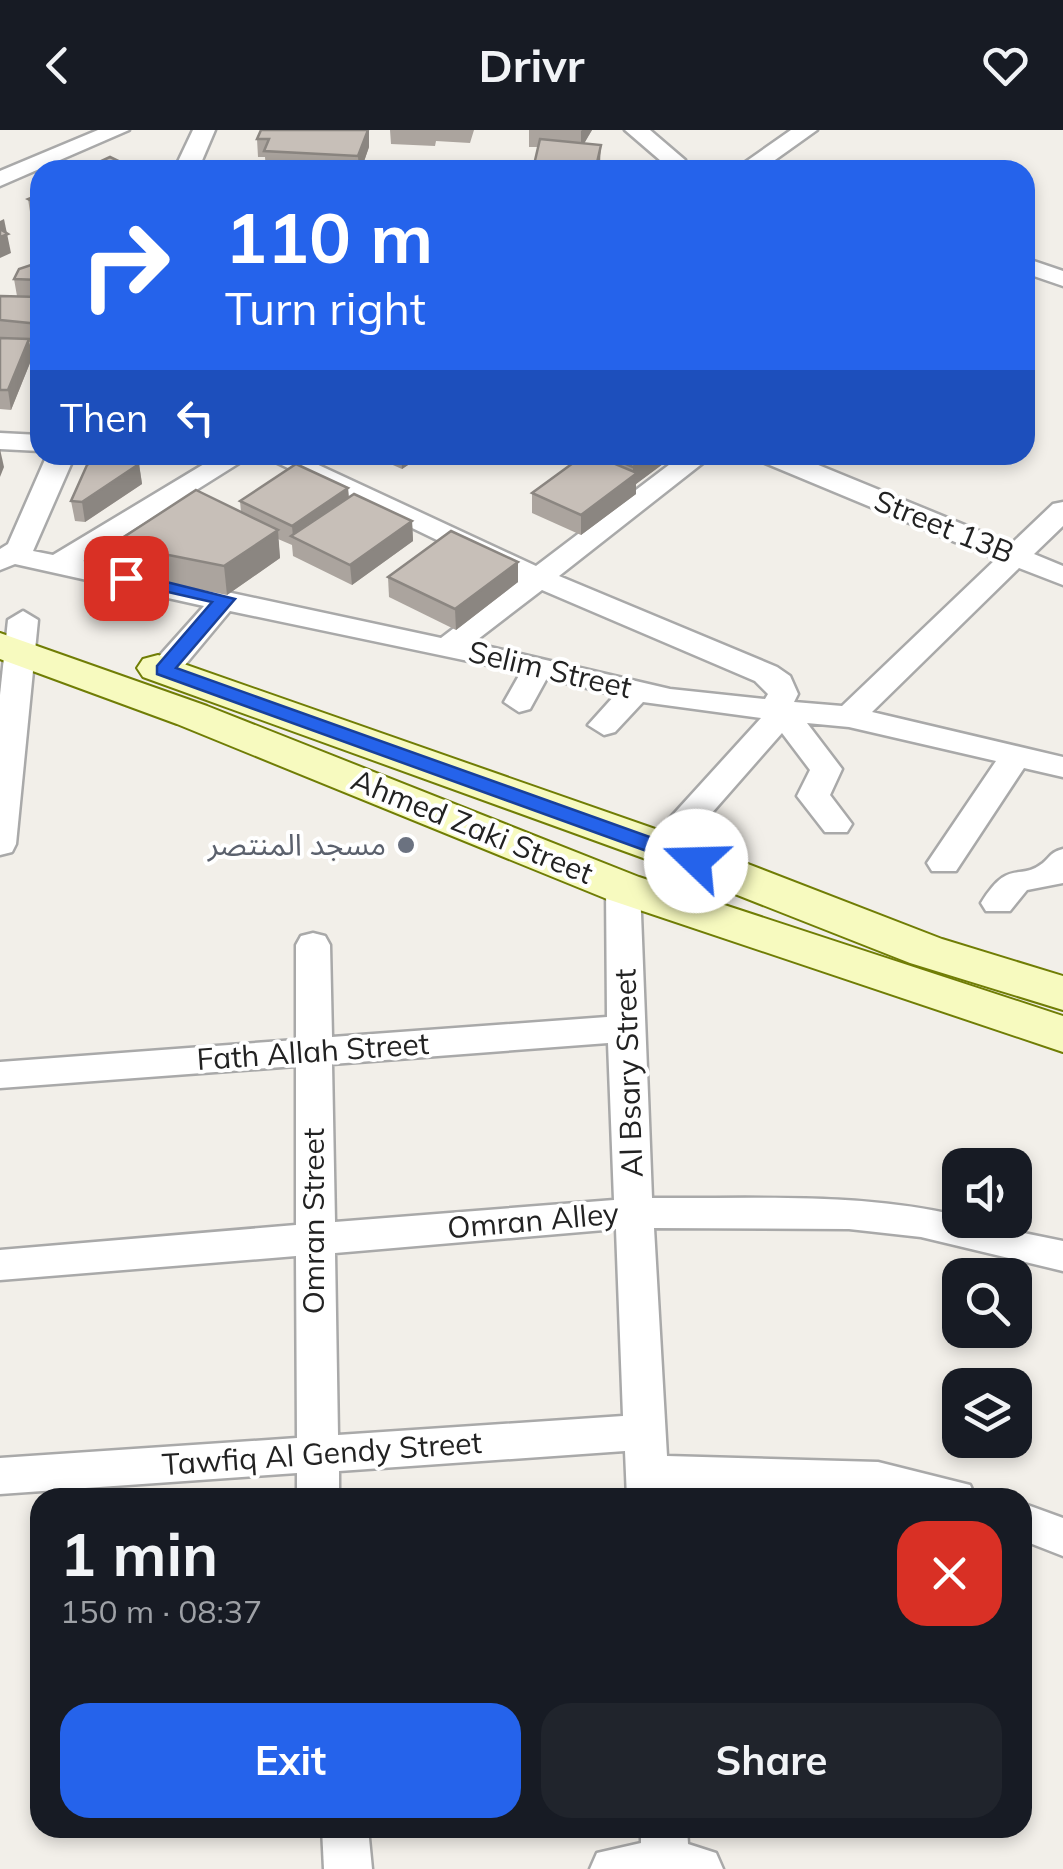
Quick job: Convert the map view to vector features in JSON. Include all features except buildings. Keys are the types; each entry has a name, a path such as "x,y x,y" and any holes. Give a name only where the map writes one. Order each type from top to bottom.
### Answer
{"street":[{"path":"46,160 118,130"},
{"path":"190,160 204,130"},
{"path":"636,130 676,160"},
{"path":"767,160 806,130"},
{"path":"0,179 30,167"},
{"path":"1035,268 1063,278"},
{"path":"0,440 30,442"},
{"path":"7,558 56,465"},
{"path":"60,563 222,465"},
{"path":"296,465 538,578 766,674 779,684 783,694 778,712 662,848"},
{"path":"448,648 685,465"},
{"name":"Street 13B","path":"794,465 1063,576"},
{"path":"863,720 1063,510"},
{"name":"Selim Street","path":"7,558 60,563 684,701 863,720 1063,768"},
{"path":"164,670 225,599"},
{"path":"0,844 11,632"},
{"name":"Ahmed Zaki Street","path":"11,632 164,670 662,848 926,951 1063,993"},
{"name":"Ahmed Zaki Street","path":"11,632 192,714 624,888 1063,1034"},
{"path":"519,702 539,666"},
{"path":"604,725 637,690"},
{"path":"778,712 826,769 814,796 836,824"},
{"path":"944,863 1014,757"},
{"path":"998,904 1011,882 1022,876 1051,875 1063,860"},
{"name":"Al Bsary Street","path":"624,888 626,1029 647,1467"},
{"name":"Omran Street","path":"313,945 317,1488"},
{"name":"Fath Allah Street","path":"0,1075 626,1029"},
{"name":"Omran Alley","path":"0,1266 634,1213 849,1214 922,1222 1063,1256"},
{"name":"Tawfiq Al Gendy Street","path":"0,1476 315,1454 878,1480 912,1488"},
{"path":"1032,1525 1063,1536"},
{"path":"346,1838 348,1869"},
{"path":"614,1869 673,1857"}],"place":[{"name":"مسجد المنتصر","path":"406,845"}],"route":[{"path":"126,578 225,599 164,670 696,861"}]}
